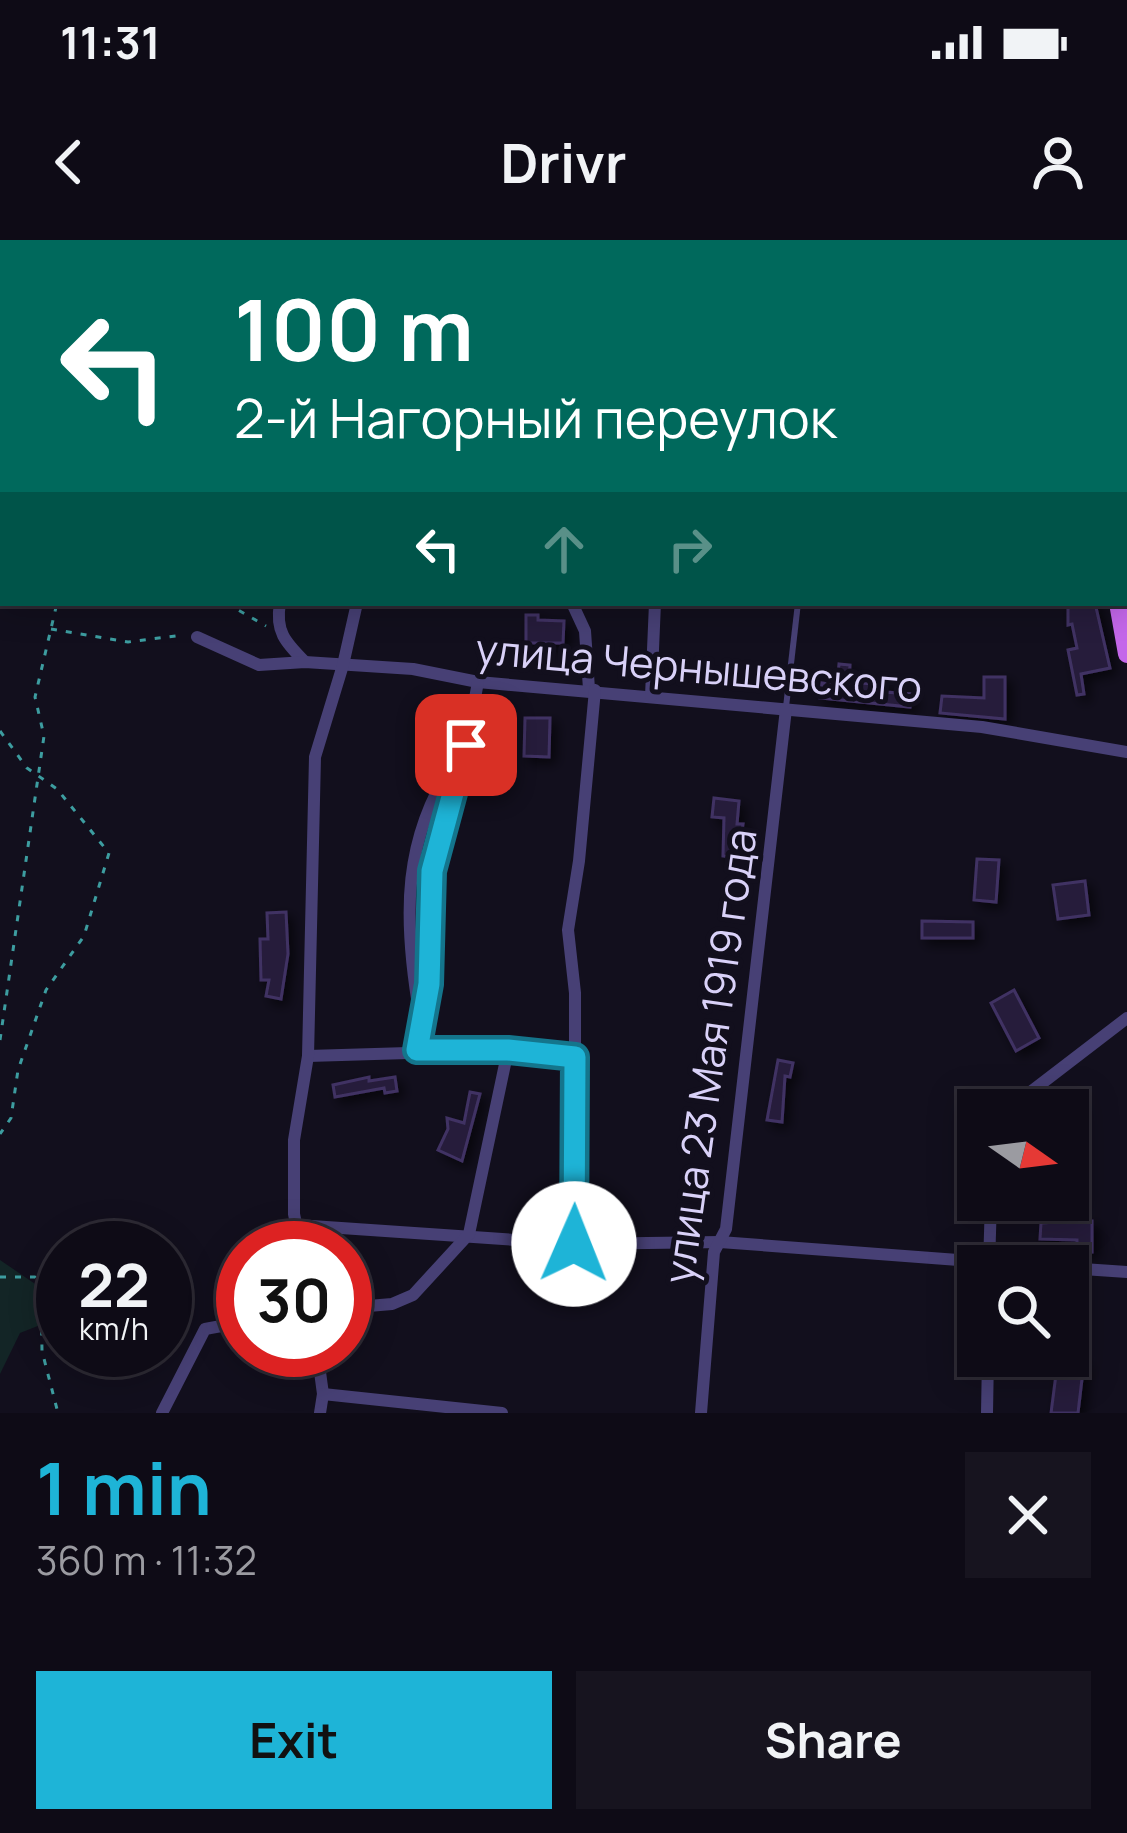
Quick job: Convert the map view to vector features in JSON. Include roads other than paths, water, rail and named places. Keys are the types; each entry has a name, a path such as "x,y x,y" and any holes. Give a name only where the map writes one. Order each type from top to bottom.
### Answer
{"main road":[{"path":"1121,606 1127,654"}],"street":[{"path":"280,606 277,623 282,636 304,662"},
{"path":"297,1221 294,1140 308,1056 315,757 344,665 356,606"},
{"path":"573,606 585,631 592,690 580,860 568,930 574,993 574,1244"},
{"path":"651,696 655,606"},
{"name":"улица Чернышевского","path":"196,638 259,665 304,662 413,669 478,682 982,728 1127,752"},
{"path":"417,1050 429,984 432,871 478,682"},
{"name":"улица 23 Мая 1919 года","path":"701,1413 713,1252 726,1229 786,709"},
{"path":"422,1025 412,970 410,868 439,782 466,745"},
{"path":"1034,1089 1127,1018"},
{"path":"308,1056 508,1050 575,1057"},
{"path":"372,1306 392,1304 413,1294 469,1234 508,1050"},
{"path":"372,1229 574,1244 720,1241 957,1261"},
{"path":"1089,1269 1127,1272"},
{"path":"162,1413 206,1329 216,1327"},
{"path":"320,1413 321,1377"},
{"path":"987,1413 988,1377"},
{"path":"323,1394 502,1413"}],"lane":[{"path":"786,709 798,606"}]}
